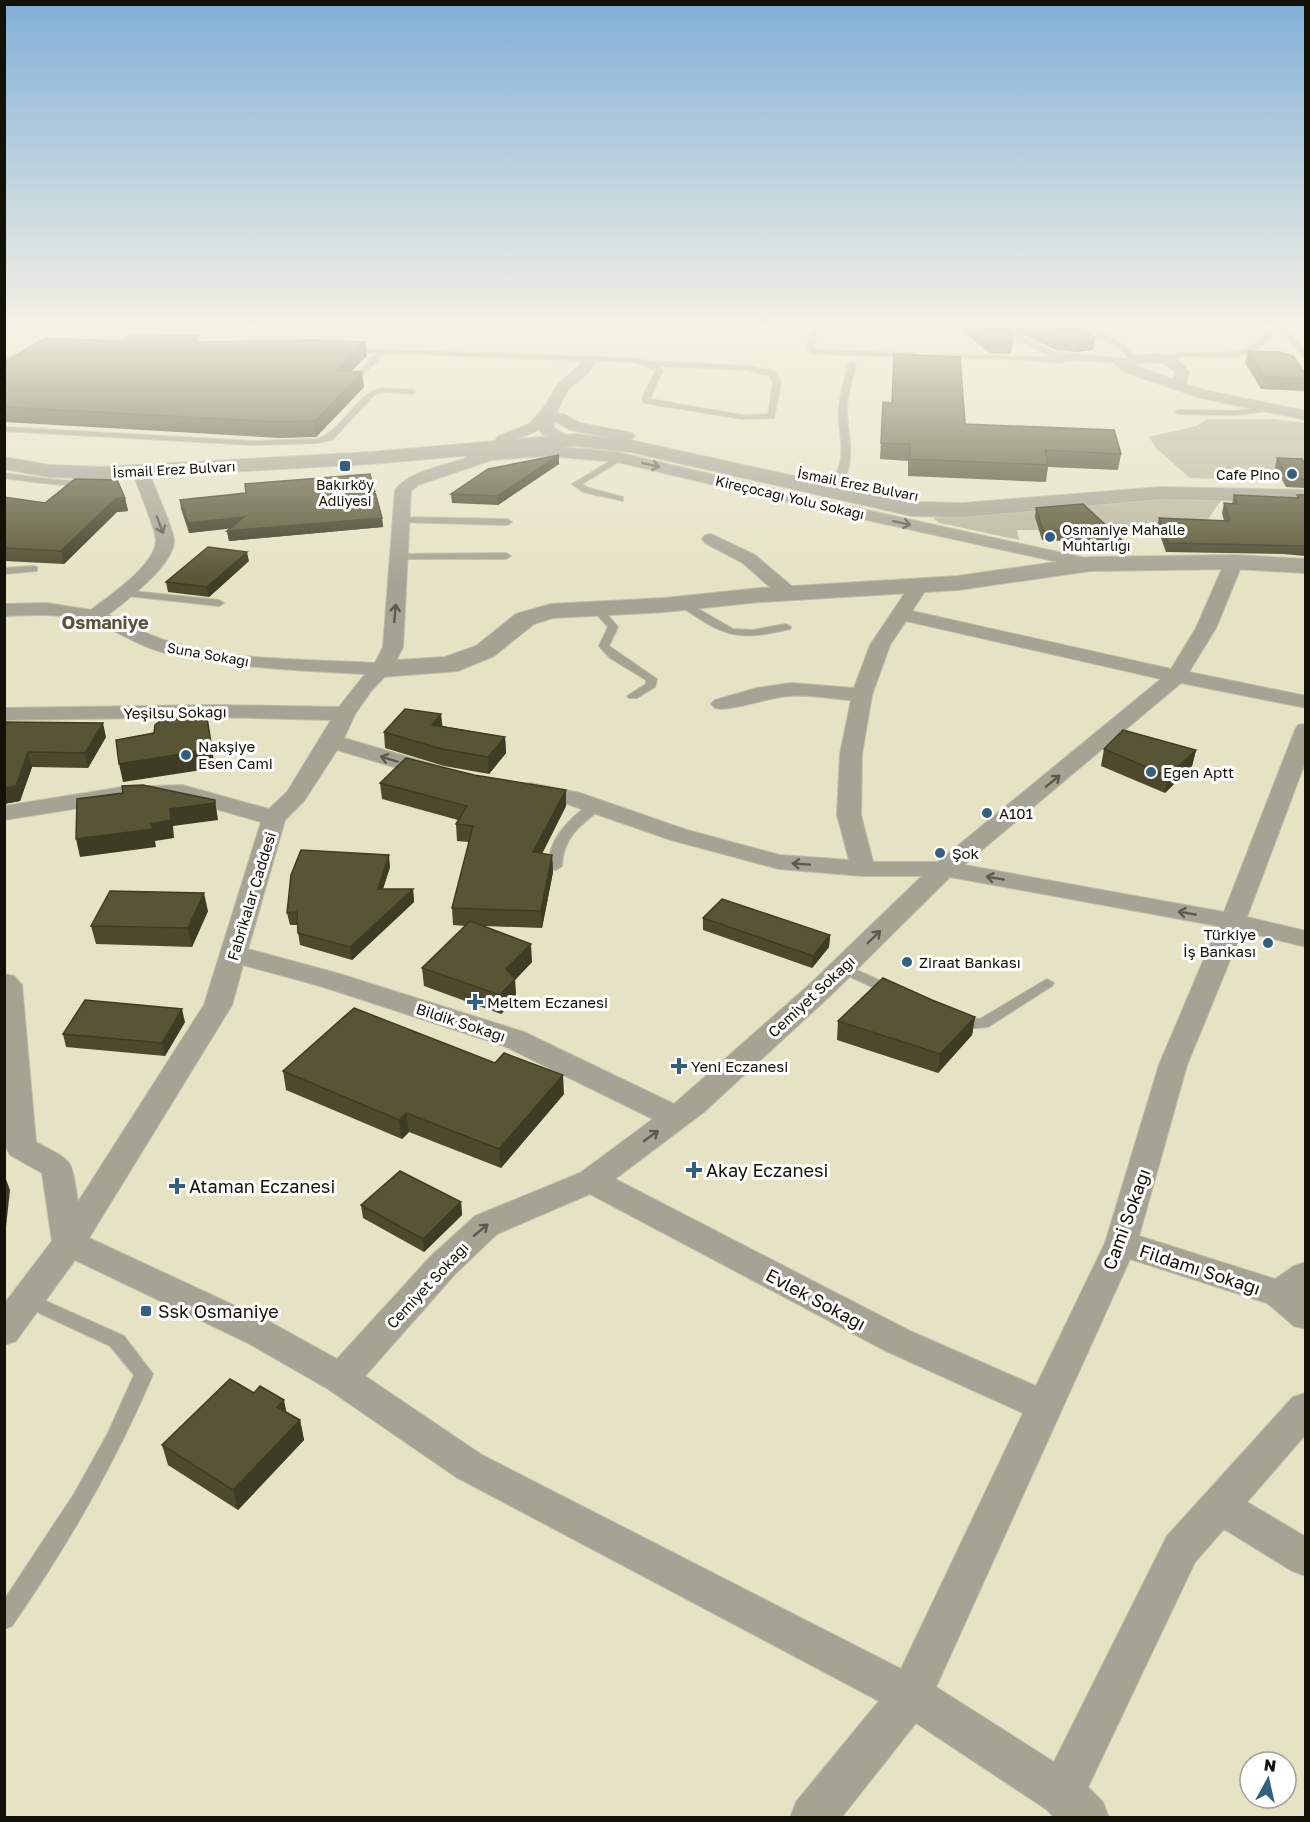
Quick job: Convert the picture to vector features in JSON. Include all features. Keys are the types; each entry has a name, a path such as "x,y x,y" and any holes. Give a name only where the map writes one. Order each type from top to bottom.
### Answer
{"street":[{"path":"556,426 561,413"},
{"name":"İsmail Erez Bulvarı","path":"4,450 64,462 108,464 326,454 504,439 556,426 605,442 884,504 933,510 1160,493 1305,496"},
{"name":"İsmail Erez Bulvarı","path":"4,463 50,471 83,473 392,457 556,426 627,436 898,494 957,498 1151,484 1305,487"},
{"name":"Kireçocağı Yolu Sokağı","path":"489,456 548,451 621,458 1090,564"},
{"path":"392,457 489,456"},
{"name":"Fabrikalar Caddesi","path":"4,1331 69,1243 218,1005 274,819 296,796 331,741 345,714 365,686 382,669 393,647 403,490 412,482 489,456"},
{"path":"95,616 155,562 162,551 165,540 136,471"},
{"path":"711,538 749,559 788,593"},
{"path":"382,669 449,665 485,651 525,619 551,611 958,583 1090,564 1234,562 1305,566"},
{"name":"Cemiyet Sokağı","path":"341,1379 442,1265 486,1225 591,1181 702,1098 843,968 944,869 1177,676 1206,628 1234,562"},
{"path":"862,869 849,815 851,754 862,695 880,645 920,585"},
{"name":"Suna Sokağı","path":"4,610 46,609 95,616 161,646 202,655 251,662 382,669"},
{"path":"901,614 1177,676 1305,702"},
{"path":"722,704 757,694 791,689 862,695"},
{"name":"Yeşilsu Sokağı","path":"4,714 216,711 345,714"},
{"name":"Cami Sokağı","path":"812,1818 911,1695 1121,1243 1173,1065 1233,921 1305,730"},
{"path":"331,741 451,776"},
{"path":"506,786 572,798 679,835 779,862 862,869 944,869 1233,921 1305,939"},
{"path":"4,813 123,794 182,792 274,819"},
{"name":"Bildik Sokağı","path":"234,954 330,981 514,1039 676,1118"},
{"path":"4,982 8,985 13,1149 57,1167 69,1243 260,1333 341,1379 470,1466 911,1695 1075,1805 1181,1550 1305,1408"},
{"name":"Evlek Sokağı","path":"591,1181 898,1341 1046,1407"},
{"name":"Fildamı Sokağı","path":"1121,1243 1279,1294 1305,1316"},
{"name":"Fildamı Sokağı","path":"1279,1294 1305,1275"},
{"path":"1220,1506 1305,1558"}],"lane":[{"path":"4,429 253,443 318,441 326,439 353,413"},
{"path":"718,413 742,417 771,416 772,413"},
{"path":"837,481 846,466 847,443 843,413"},
{"path":"621,458 576,484 586,490 621,499"},
{"path":"4,475 78,483 111,480 136,471"},
{"path":"400,520 507,522"},
{"path":"400,557 506,556"},
{"path":"4,571 34,569"},
{"path":"122,594 219,603"},
{"path":"683,603 719,629 732,634 762,633 786,627"},
{"path":"596,608 613,627 604,646 608,651 640,669 652,679 651,685 633,696"},
{"path":"556,866 558,848 568,827 597,806"},
{"path":"843,968 904,998"},
{"path":"946,1017 967,1024 983,1024 1047,983"},
{"path":"4,1619 49,1555 104,1464 144,1374 117,1341 28,1300"}],"shaded area":[{"path":"1207,419 1272,419 1305,423 1305,481 1190,478 1156,448 1149,437 1196,426"},
{"path":"1166,499 1222,499 1208,519 1182,519 1183,524 1146,523 1146,531 1017,530 1019,540 940,523 933,518"}],"building":[{"path":"114,413 323,413 315,421 278,422"},
{"path":"882,413 964,413 965,424 1114,430 1121,454 1045,450 1048,465 910,459 910,444 881,443"},
{"path":"559,455 497,496 451,494 488,469"},
{"path":"1277,458 1302,459 1305,464 1305,479 1288,478"},
{"path":"370,474 382,518 227,531 244,517 188,523 180,500 246,493 245,484"},
{"path":"75,479 117,480 125,498 115,499 61,551 4,548 4,497 45,503"},
{"path":"1234,495 1299,498 1297,495 1305,495 1305,546 1168,543 1159,518 1230,521 1224,503 1237,504"},
{"path":"1083,504 1126,544 1071,542 1068,531 1043,531 1036,508"},
{"path":"208,547 247,552 207,587 166,582"},
{"path":"405,709 441,714 432,725 505,737 488,757 442,749 384,732"},
{"path":"197,713 207,718 212,749 119,764 116,740 154,733 155,725 166,717"},
{"path":"4,722 103,723 85,753 28,752 16,786 4,788"},
{"path":"1123,730 1196,750 1168,776 1104,749"},
{"path":"406,758 474,775 566,790 533,852 552,855 541,911 452,908 473,826 456,824 467,806 380,783"},
{"path":"143,785 215,800 215,803 170,809 171,820 151,824 153,829 76,839 77,799 123,793 122,786"},
{"path":"301,850 389,855 378,889 413,889 350,947 298,933 297,912 287,913 291,875"},
{"path":"110,891 204,893 188,928 91,926"},
{"path":"722,899 830,935 813,956 703,918"},
{"path":"470,921 531,944 506,969 515,979 500,995 422,968"},
{"path":"883,978 975,1017 940,1054 838,1021"},
{"path":"85,1000 182,1009 162,1043 63,1034"},
{"path":"354,1008 495,1063 504,1053 563,1075 499,1149 406,1113 399,1120 283,1071"},
{"path":"400,1171 461,1202 423,1239 361,1205"},
{"path":"230,1379 254,1393 260,1386 284,1400 277,1407 300,1420 233,1490 162,1445"}],"place":[{"name":"Bakırköy Adliyesi","path":"345,466"},
{"name":"Cafe Pino","path":"1292,474"},
{"name":"Osmaniye Mahalle Muhtarlığı","path":"1050,537"},
{"name":"Nakşiye Esen Cami","path":"186,755"},
{"name":"Egen Aptt","path":"1151,772"},
{"name":"A101","path":"987,813"},
{"name":"Şok","path":"940,853"},
{"name":"Türkiye İş Bankası","path":"1268,943"},
{"name":"Ziraat Bankası","path":"907,962"},
{"name":"Meltem Eczanesi","path":"475,1002"},
{"name":"Yeni Eczanesi","path":"679,1066"},
{"name":"Akay Eczanesi","path":"694,1170"},
{"name":"Ataman Eczanesi","path":"177,1186"},
{"name":"Ssk Osmaniye","path":"146,1311"}],"district":[{"name":"Osmaniye","path":"105,622"}]}
